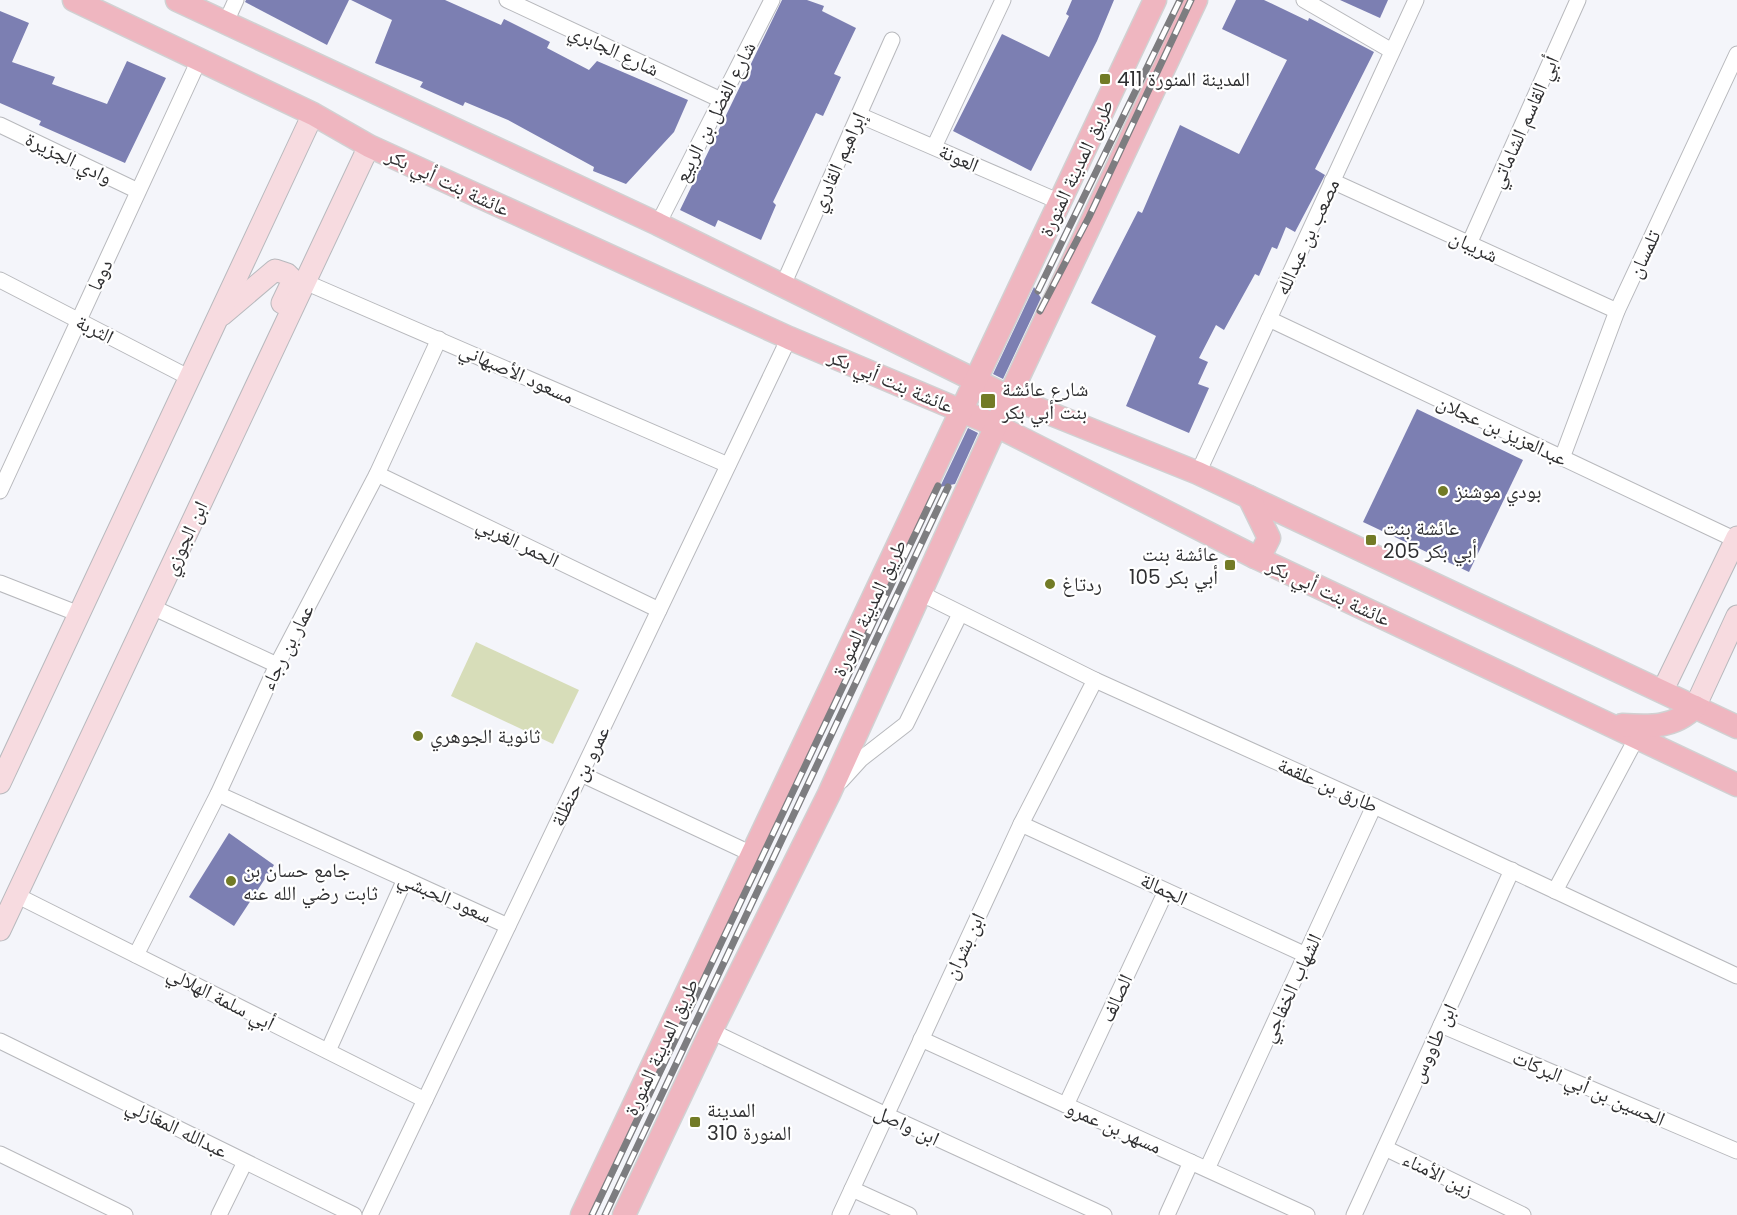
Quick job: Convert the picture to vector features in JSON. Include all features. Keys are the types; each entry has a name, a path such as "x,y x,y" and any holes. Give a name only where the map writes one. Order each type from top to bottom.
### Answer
{"main road":[{"name":"عائشة بنت أبي بكر","path":"74,0 313,114 369,146 789,338 997,426 1255,557 1737,785"},
{"name":"عائشة بنت أبي بكر","path":"177,0 658,224 1009,397 1198,473 1737,727"},
{"name":"طريق المدينة المنورة","path":"582,1215 961,411 974,379 1155,0"},
{"name":"طريق المدينة المنورة","path":"624,1215 711,1031 829,795 1009,397 1196,0"},
{"path":"1250,497 1269,538 1263,550 1255,557"},
{"path":"1662,692 1670,725 1698,768"},
{"path":"1611,724 1670,725 1685,718 1695,707"}],"street":[{"path":"226,21 236,0"},
{"name":"شارع الجابري","path":"507,0 721,100"},
{"name":"شارع الفضل بن الربيع","path":"658,224 772,0"},
{"path":"934,147 1003,0"},
{"path":"1304,0 1392,51"},
{"name":"مصعب بن عبدالله","path":"1198,473 1416,0"},
{"name":"أبي القاسم الشاماتي","path":"1469,244 1578,0"},
{"name":"إبراهيم القادري","path":"783,285 892,40"},
{"name":"تلمسان","path":"1562,458 1617,311 1737,54"},
{"name":"دوما","path":"1,487 200,60"},
{"path":"0,783 313,114"},
{"name":"العونة","path":"859,115 1060,202"},
{"name":"وادي الجزيرة","path":"0,125 138,191"},
{"name":"ابن الجوزي","path":"0,930 369,146"},
{"name":"شريبان","path":"1332,181 1617,311"},
{"path":"217,319 275,270 293,279 262,348 262,374"},
{"name":"الثربة","path":"0,280 190,378"},
{"name":"مسعود الأصبهاني","path":"305,282 728,465"},
{"name":"عبدالعزيز بن عجلان","path":"1269,319 1736,539"},
{"name":"عمرو بن حنظلة","path":"370,1215 789,338"},
{"name":"عمار بن رجاء","path":"135,955 218,794 277,665 377,474 439,339"},
{"name":"الحمر الغربي","path":"377,474 659,610"},
{"path":"1662,692 1736,539"},
{"path":"0,583 79,614"},
{"name":"طارق بن علقمة","path":"920,593 1095,680 1374,806 1737,976"},
{"path":"152,607 277,665"},
{"name":"طريق المدينة المنورة","path":"829,795 861,759 896,735 906,724 960,614"},
{"path":"1695,707 1737,616"},
{"name":"ابن بشران","path":"840,1215 1021,824 1095,680"},
{"path":"1556,891 1637,737"},
{"path":"581,774 752,854"},
{"name":"سعود الحبشي","path":"218,794 508,926"},
{"name":"الشهاب الخفاجي","path":"1207,1169 1374,806"},
{"name":"الجمالة","path":"1021,824 1306,955"},
{"name":"ابن طاووس","path":"1354,1215 1512,870"},
{"path":"328,1052 405,879"},
{"name":"الصالف","path":"1066,1105 1166,891"},
{"name":"أبي سلمة الهلالي","path":"16,896 425,1100"},
{"name":"الحسين بن أبي البركات","path":"1441,1024 1737,1151"},
{"name":"ابن واصل","path":"711,1031 886,1115 1104,1215"},
{"name":"مسهر بن عمرو","path":"921,1039 1308,1215"},
{"name":"عبدالله المغازلي","path":"0,1041 354,1215"},
{"name":"زين الأمناء","path":"1385,1148 1522,1215"},
{"path":"0,1154 116,1213"},
{"path":"219,1215 245,1162"},
{"path":"1167,1215 1191,1162"},
{"path":"852,1189 909,1215"}],"green space":[{"path":"476,642 579,690 553,744 451,696"}],"building":[{"path":"246,0 349,0 327,45 245,2"},
{"path":"351,0 445,0 501,25 504,19 550,42 547,48 589,70 597,61 688,100 674,132 626,184 593,171 594,167 508,120 465,102 463,106 420,87 423,82 375,63 392,20"},
{"path":"782,0 807,0 824,6 822,11 856,28 834,74 841,77 823,116 816,113 773,202 776,205 761,240 718,220 715,227 680,210"},
{"path":"1072,0 1114,0 1097,41 1031,171 953,131 1002,34 1049,57 1069,16 1066,14"},
{"path":"1236,0 1264,0 1308,21 1309,18 1374,52 1315,169 1325,175 1295,232 1286,227 1277,249 1272,247 1259,276 1255,274 1224,330 1216,325 1199,358 1208,362 1198,384 1209,388 1189,433 1126,406 1156,336 1091,303 1138,211 1142,213 1180,125 1239,154 1287,60 1222,29"},
{"path":"1340,0 1388,0 1380,18"},
{"path":"0,11 29,23 12,62 55,77 52,84 107,104 127,61 166,78 125,163 39,125 41,121 0,103"},
{"path":"1034,287 1041,298 1003,379 993,374"},
{"name":"بودي موشنز","path":"1417,409 1523,460 1469,572 1363,522"},
{"path":"968,428 978,433 955,484 940,487"},
{"name":"جامع حسان بن ثابت رضي الله عنه","path":"229,833 274,865 234,926 189,897"}],"railway":[{"path":"1038,291 1180,0"},
{"path":"1040,311 1089,217 1191,0"},
{"path":"592,1215 938,486"},
{"path":"605,1215 948,487"}],"place":[{"name":"المدينة المنورة 411","path":"1105,79"},
{"name":"شارع عائشة بنت أبي بكر","path":"988,401"},
{"name":"بودي موشنز","path":"1443,491"},
{"name":"عائشة بنت أبي بكر 205","path":"1371,540"},
{"name":"عائشة بنت أبي بكر 105","path":"1230,565"},
{"name":"ردتاغ","path":"1050,584"},
{"name":"ثانوية الجوهري","path":"418,736"},
{"name":"جامع حسان بن ثابت رضي الله عنه","path":"231,881"},
{"name":"المدينة المنورة 310","path":"695,1122"}]}
